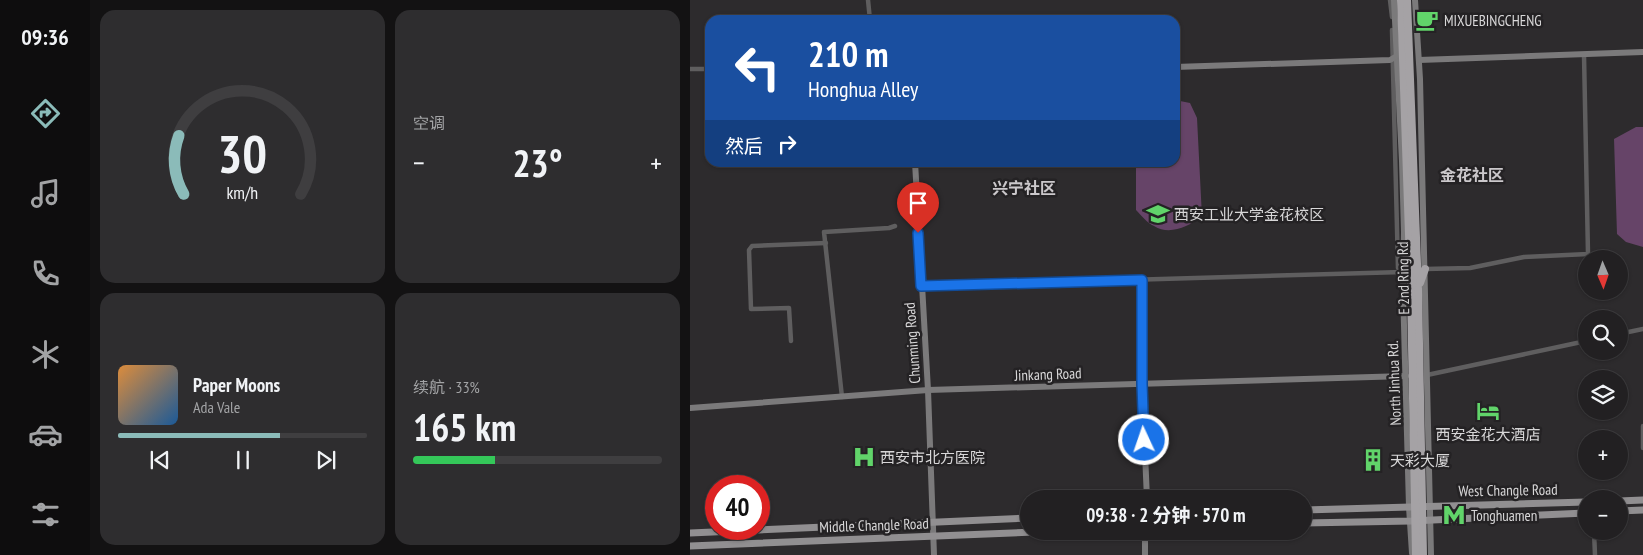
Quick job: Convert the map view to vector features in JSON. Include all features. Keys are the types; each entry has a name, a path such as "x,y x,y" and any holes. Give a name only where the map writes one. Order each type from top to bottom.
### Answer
{"highway":[{"name":"E 2nd Ring Rd","path":"1401,0 1409,249 1414,291 1416,555"},
{"name":"E 2nd Ring Rd","path":"1407,0 1423,555"},
{"path":"1403,272 1409,249"},
{"path":"1414,291 1425,268"}],"main road":[{"path":"1628,501 1643,500"},
{"name":"West Changle Road","path":"1430,506 1578,502"},
{"path":"1312,510 1430,506"},
{"path":"1628,511 1643,510"},
{"name":"West Changle Road","path":"1430,520 1578,512"},
{"name":"Middle Changle Road","path":"690,533 1020,518"},
{"path":"1312,523 1430,520"},
{"name":"Middle Changle Road","path":"690,546 1020,533"}],"street":[{"path":"868,0 870,15"},
{"path":"1180,67 1390,60 1395,57 1390,0"},
{"name":"North Jinhua Rd.","path":"1394,0 1395,57 1403,197 1403,272 1412,555"},
{"path":"1415,0 1419,60 1425,268 1431,555"},
{"path":"1419,60 1643,52"},
{"path":"1425,268 1470,268 1524,256 1588,254 1584,55"},
{"path":"690,69 705,69"},
{"name":"Chunming Road","path":"915,167 928,390 934,555"},
{"path":"842,396 824,232 895,226"},
{"path":"791,341 789,308 751,309 748,250 752,246 826,243"},
{"path":"921,286 1403,272"},
{"path":"1142,280 1142,384 1147,490"},
{"path":"1628,332 1643,329"},
{"path":"1427,375 1578,343"},
{"name":"Jinkang Road","path":"690,408 928,390 1406,376"},
{"path":"1643,426 1643,448"},
{"path":"1145,540 1145,555"},
{"path":"1594,540 1595,555"}],"shaded area":[{"path":"1180,101 1190,103 1197,118 1202,217 1179,229 1166,230 1151,225 1136,210 1136,167 1180,167"},
{"path":"1636,127 1643,127 1643,247 1626,242 1617,234 1614,139"}],"place":[{"name":"MIXUEBINGCHENG","path":"1427,20"},
{"name":"西安工业大学金花校区","path":"1158,214"},
{"name":"西安金花大酒店","path":"1488,411"},
{"name":"西安市北方医院","path":"864,457"},
{"name":"天彩大厦","path":"1373,460"},
{"name":"Tonghuamen","path":"1454,515"}],"district":[{"name":"金花社区","path":"1472,175"},
{"name":"兴宁社区","path":"1024,188"}],"route":[{"path":"918,233 921,286 1142,280 1144,440"}]}
